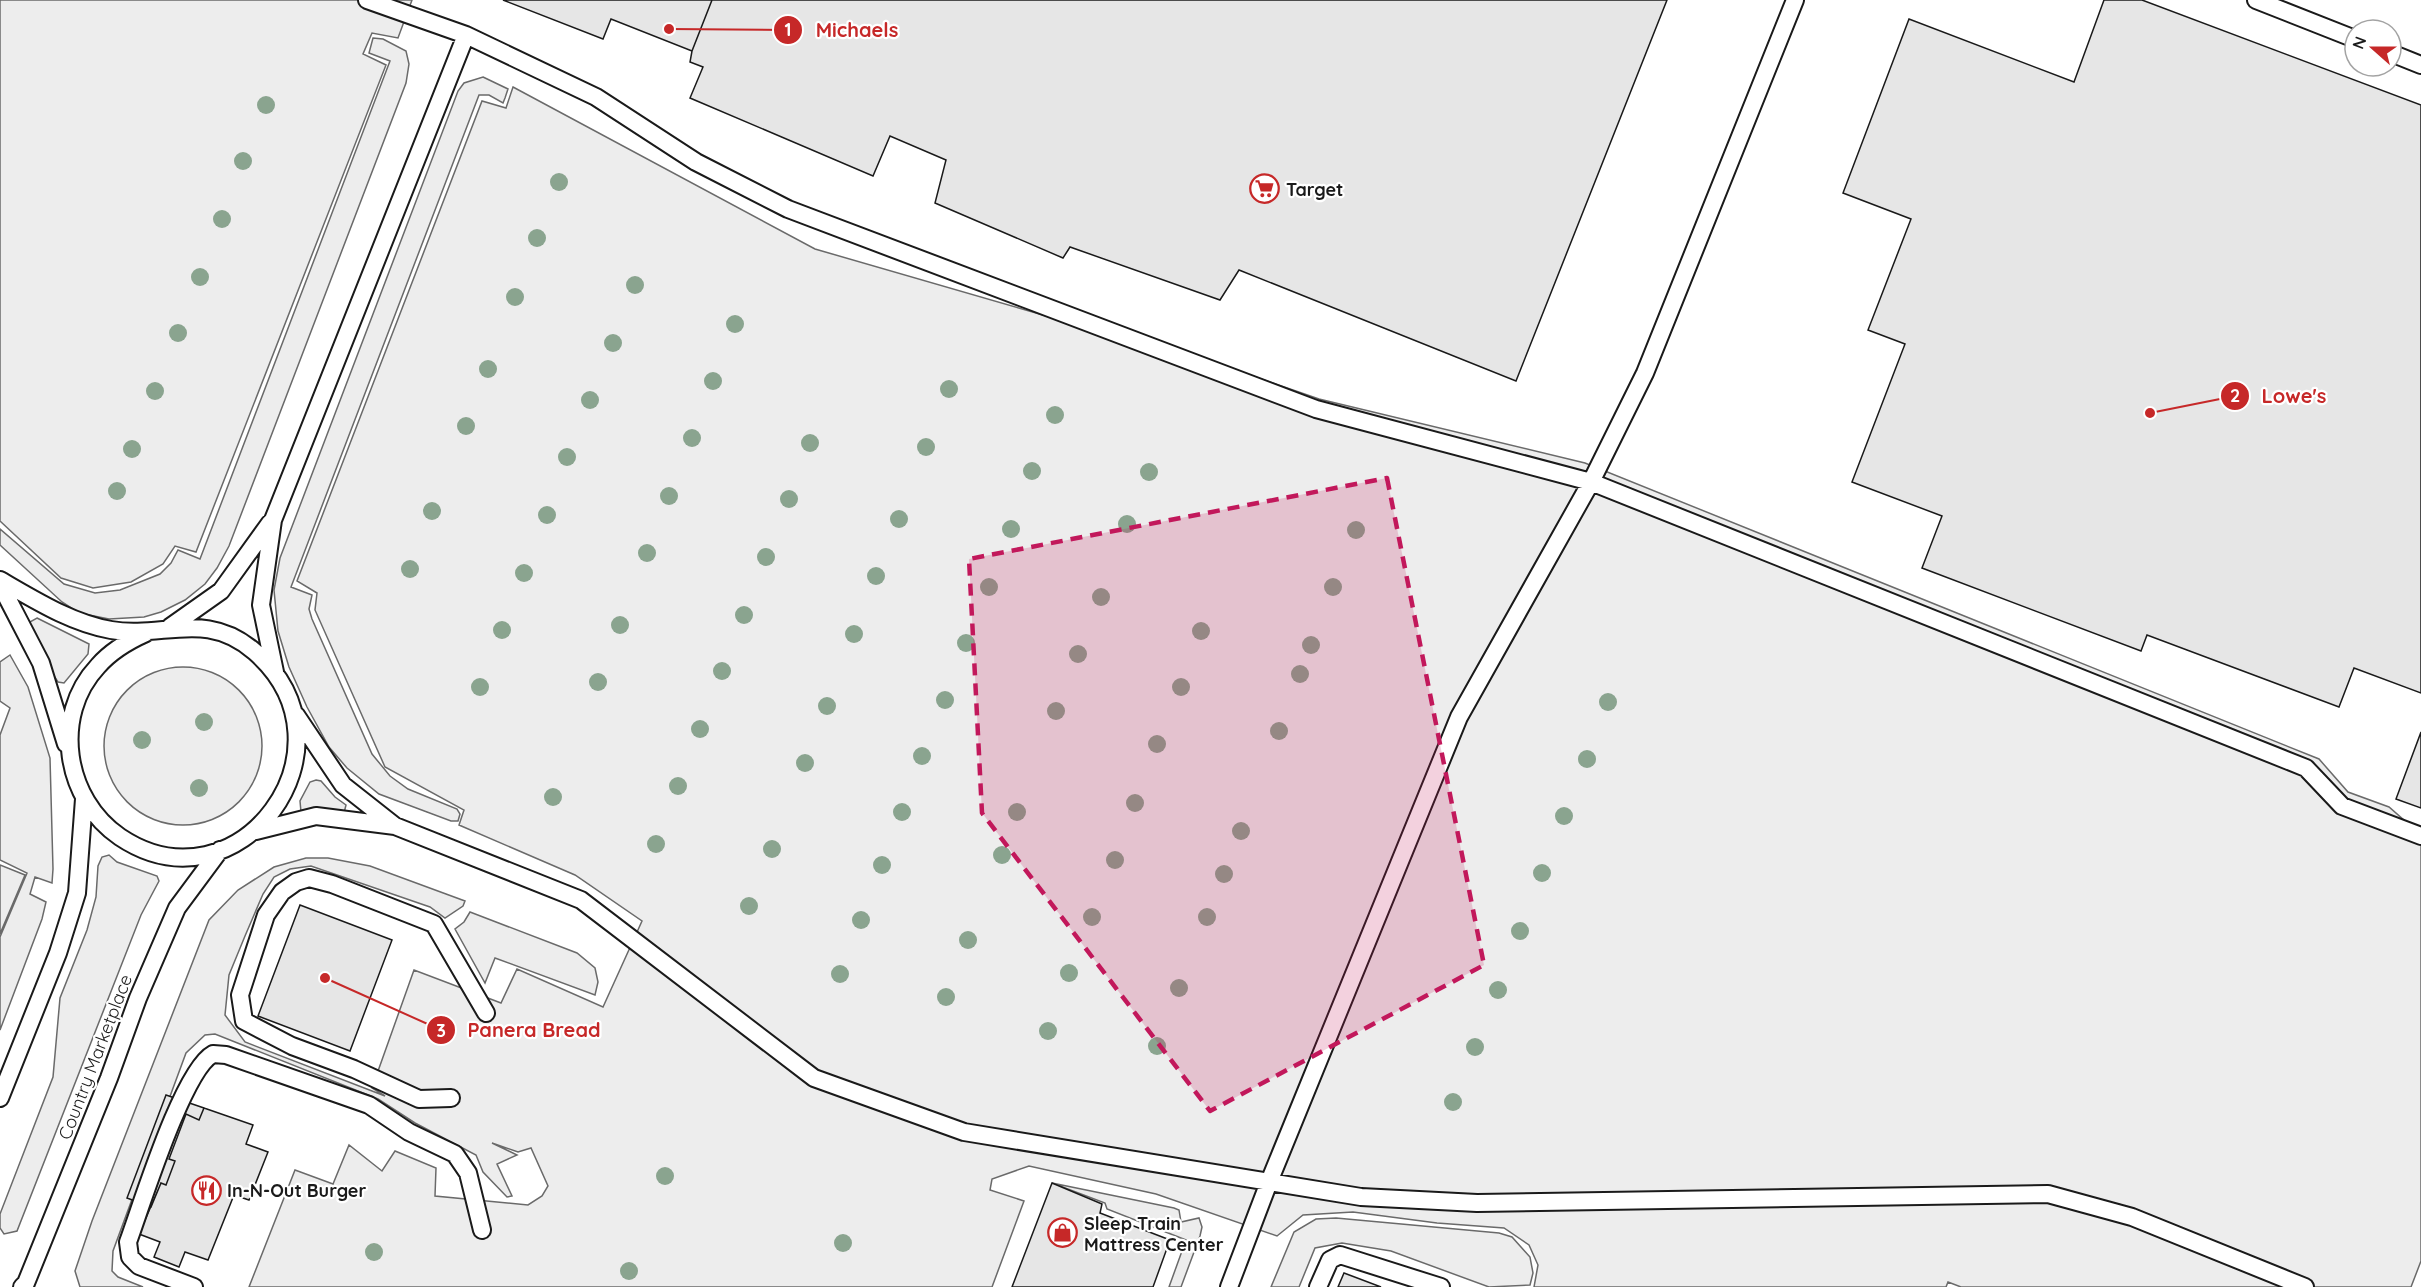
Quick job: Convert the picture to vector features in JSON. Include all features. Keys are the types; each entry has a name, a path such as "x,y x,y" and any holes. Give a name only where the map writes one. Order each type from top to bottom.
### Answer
{"lane":[{"path":"367,0 466,35 596,97 696,162 788,209 1316,409 1592,482 2306,768 2342,806 2421,836"},
{"path":"1229,1287 1269,1182 1459,717 1592,482 1645,373 1795,0"},
{"path":"2256,0 2343,34"},
{"path":"395,826 343,785 293,709 276,673 261,604 273,520 466,35"},
{"path":"2403,58 2421,65"},
{"path":"170,627 221,591 273,520"},
{"path":"0,580 55,612 110,630 146,633"},
{"path":"0,584 41,663 84,799 101,822 136,846 178,856 193,856 220,850 255,831 316,816 395,826 581,900 813,1078 964,1132 1361,1197 1477,1203 2048,1194 2132,1217 2306,1287"},
{"path":"71,761 71,721 85,683 111,653 146,633 170,627 188,627 221,633 252,649 276,673"},
{"path":"255,831 278,806 293,776 298,742 293,709"},
{"path":"0,1098 58,953 77,893 84,799"},
{"name":"Country Marketplace","path":"22,1287 26,1283 109,1078 138,998 177,908 220,850"},
{"path":"451,1098 419,1099 354,1069 292,1046 244,1020 240,994 266,915 282,892 296,882 309,878 332,884 434,924 486,1013"},
{"path":"194,1287 139,1266 130,1257 128,1242 179,1106 198,1066 213,1054 226,1055 369,1105 408,1132 454,1154 468,1173 482,1230"},
{"path":"1318,1287 1330,1260 1340,1255 1441,1287"}],"highlighted area":[{"path":"1387,478 1484,965 1210,1111 982,813 969,559"}],"shaded area":[{"path":"0,0 412,0 398,38 372,33 363,54 386,65 196,552 175,546 163,564 131,582 93,588 61,578 0,521"},
{"path":"373,38 383,39 406,51 409,64 406,83 229,546 205,584 185,600 161,612 144,617 109,619 79,613 62,602 0,545 0,529 64,584 95,593 120,590 160,574 171,563 178,550 200,559 390,61 369,53"},
{"path":"483,77 508,89 505,98 503,103 489,95 479,95 291,587 312,595 309,609 312,619 372,754 390,776 408,789 457,809 460,814 458,821 451,821 379,794 347,768 329,747 289,667 278,631 274,590 280,558 458,91 464,83"},
{"path":"513,87 815,249 1247,374 1319,399 1585,463 2319,759 2348,792 2389,807 2421,835 2421,1261 2411,1287 1961,1287 1948,1282 1946,1287 1534,1287 1538,1265 1529,1245 1504,1228 1437,1223 1353,1212 1303,1215 1277,1236 1156,1194 1029,1166 992,1179 990,1190 1024,1201 992,1287 249,1287 295,1170 333,1184 349,1145 382,1171 395,1151 436,1168 435,1196 528,1205 542,1196 548,1186 531,1148 518,1152 492,1143 517,1155 497,1164 512,1196 507,1197 483,1172 476,1155 415,1123 378,1099 215,1034 205,1035 186,1053 113,1251 112,1271 118,1277 143,1287 80,1287 75,1271 92,1221 209,920 238,890 274,867 306,858 328,858 370,866 465,901 463,906 445,918 430,907 311,866 290,869 274,877 263,894 229,975 225,1015 245,1042 385,1096 372,1088 414,970 501,1003 517,969 603,1007 642,921 575,875 459,825 464,810 385,767 315,610 317,593 297,581 482,101 506,108"},
{"path":"37,618 89,644 88,654 64,683 58,682 54,676 28,623"},
{"path":"10,655 28,687 50,758 53,869 52,883 35,877 30,894 46,902 42,919 0,1030 0,937 27,873 0,860 0,735 10,708 0,701 0,662"},
{"path":"183,667 198,668 213,673 227,680 239,690 249,702 256,716 261,731 261,761 256,776 249,790 239,802 227,812 213,819 198,824 183,825 168,824 153,819 139,812 127,802 117,790 110,776 105,761 104,746 105,731 110,716 117,702 127,690 139,680 153,673 168,668"},
{"path":"321,781 335,797 346,805 344,813 301,812 300,801 310,782"},
{"path":"109,855 117,862 157,876 159,881 141,915 17,1231 4,1234 0,1228 0,1214 53,1077 60,998 87,930 96,897 98,866 102,857"},
{"path":"0,865 25,875 0,934"},
{"path":"470,912 577,953 595,968 598,982 595,995 495,958 485,983 455,929 464,922"},
{"path":"1052,1183 1174,1208 1179,1210 1181,1222 1199,1218 1202,1227 1200,1236 1181,1287 1169,1287 1186,1240 1107,1209 1105,1203"},
{"path":"1336,1218 1499,1233 1512,1237 1530,1257 1533,1273 1530,1285 1489,1287 1391,1251 1342,1243 1315,1248 1299,1287 1271,1287 1294,1232 1316,1219"}],"building":[{"path":"503,0 712,0 692,51 611,19 603,39"},
{"name":"Target","path":"712,0 1667,0 1516,381 1239,270 1220,300 1070,247 1063,258 935,203 946,160 890,136 873,176 690,98 703,67 690,62 692,51"},
{"path":"2104,0 2142,0 2343,76 2343,78 2349,78 2421,105 2421,693 2354,668 2339,707 2147,635 2141,651 1922,568 1942,516 1852,482 1905,344 1868,330 1911,219 1843,193 1909,19 2074,82"},
{"path":"2421,732 2421,808 2396,799"},
{"path":"300,905 392,940 350,1051 258,1016"},
{"path":"166,1095 204,1108 199,1120 186,1114 169,1159 175,1161 166,1185 161,1183 151,1207 127,1198"},
{"name":"In-N-Out Burger","path":"204,1108 253,1125 246,1144 268,1152 249,1200 234,1195 208,1260 185,1252 179,1267 154,1257 160,1242 139,1234 161,1183 166,1185 175,1161 169,1159 186,1114 199,1120"},
{"path":"1052,1183 1102,1204 1100,1213 1170,1240 1153,1287 1012,1287"},
{"path":"1344,1273 1381,1287 1338,1287"}],"place":[{"name":"Michaels","path":"669,29"},
{"name":"Target","path":"1265,189"},
{"name":"Lowe's","path":"2150,413"},
{"name":"Panera Bread","path":"325,978"},
{"name":"In-N-Out Burger","path":"206,1190"},
{"name":"Sleep Train Mattress Center","path":"1063,1233"}]}
